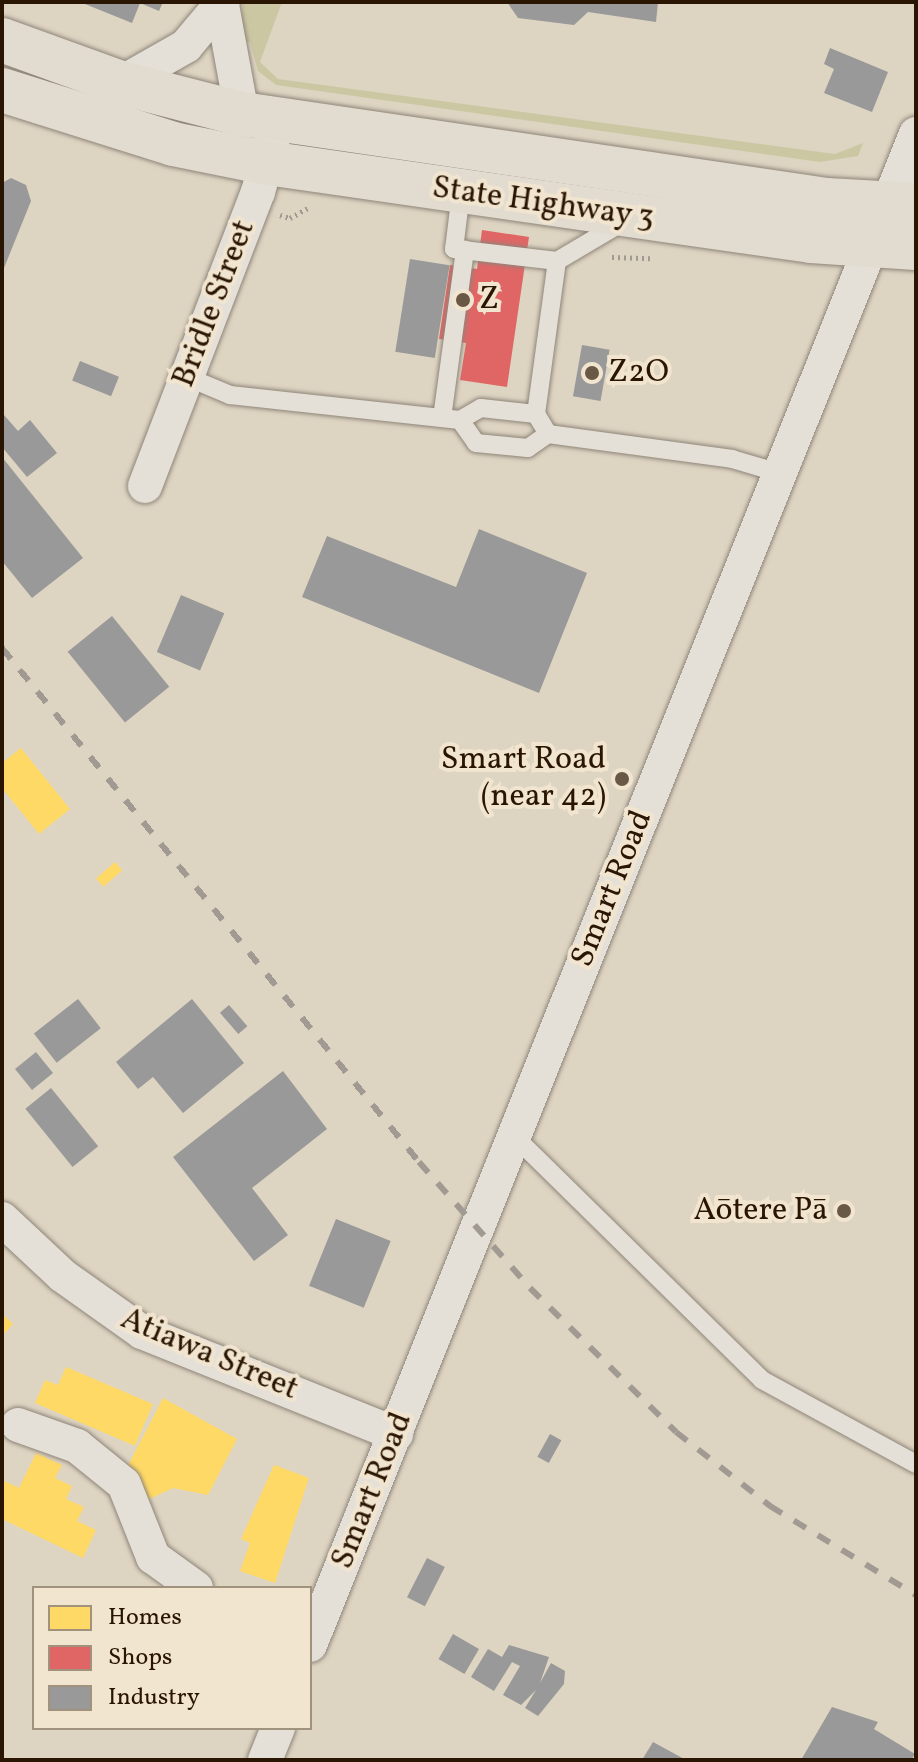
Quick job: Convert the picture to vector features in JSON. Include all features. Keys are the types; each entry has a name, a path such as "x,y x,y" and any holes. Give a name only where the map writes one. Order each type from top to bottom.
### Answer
{"highway":[{"name":"State Highway 3","path":"2,40 121,83 260,117 827,200 903,203"},
{"name":"State Highway 3","path":"2,90 173,144 267,163 632,217 871,248 916,248"}],"street":[{"path":"121,83 186,46 222,4"},
{"path":"222,4 260,117"},
{"name":"Bridle Street","path":"145,486 267,163 260,117"},
{"name":"Smart Road","path":"312,1640 871,248 903,203 916,134"},
{"name":"Atiawa Street","path":"2,1219 83,1292 142,1332 396,1434"},
{"path":"18,1425 77,1446 124,1484 153,1557 193,1586"}],"lane":[{"path":"461,193 454,249 557,261 632,217"},
{"path":"451,419 465,250"},
{"path":"548,434 536,414 557,261"},
{"path":"187,377 230,395 451,419 481,408 536,414"},
{"path":"451,419 476,443 528,448 548,434 732,459 779,473"},
{"path":"515,1137 762,1380 916,1464"}],"shaded area":[{"path":"243,2 282,2 260,62 278,79 835,154 863,143 858,156 820,162 276,85 258,71 250,42 238,43"}],"building: Homes":[{"path":"21,748 70,809 39,834 2,788 2,763"},
{"path":"115,862 122,870 103,887 96,878"},
{"path":"2,1314 13,1324 2,1336"},
{"path":"66,1367 153,1404 135,1446 35,1403 45,1380 58,1385"},
{"path":"163,1398 237,1439 208,1495 173,1488 143,1502 124,1473"},
{"path":"36,1453 62,1465 55,1478 72,1486 66,1499 84,1507 77,1521 96,1530 83,1558 2,1519 2,1480 19,1488"},
{"path":"274,1465 309,1478 275,1583 240,1571 250,1543 241,1539"}],"building: Shops":[{"path":"482,230 529,237 507,387 460,380 466,343 439,339 450,265 477,269"}],"building: Industry":[{"path":"80,2 163,2 159,11 140,3 132,23"},
{"path":"507,2 658,2 656,22 588,12 574,25 518,18"},
{"path":"830,48 888,72 872,112 824,93 834,69 824,64"},
{"path":"11,178 26,185 31,201 2,273 2,183"},
{"path":"410,259 450,265 435,358 395,352"},
{"name":"Z2O","path":"582,345 610,350 601,401 573,396"},
{"path":"80,361 119,377 111,396 72,380"},
{"path":"4,415 18,431 30,420 57,453 27,477 2,447"},
{"path":"2,457 83,558 32,598 2,561"},
{"path":"479,529 587,573 539,693 302,597 327,536 456,587"},
{"path":"181,595 224,613 200,670 157,652"},
{"path":"112,616 169,687 125,723 68,652"},
{"path":"78,999 101,1028 57,1063 34,1033"},
{"path":"192,999 244,1063 183,1113 153,1077 138,1089 116,1062"},
{"path":"229,1005 247,1026 238,1034 220,1013"},
{"path":"36,1052 53,1073 32,1090 15,1069"},
{"path":"283,1071 327,1129 252,1188 288,1235 254,1261 173,1157"},
{"path":"51,1088 98,1146 73,1167 25,1109"},
{"path":"336,1219 391,1241 364,1308 309,1286"},
{"path":"550,1434 561,1440 549,1463 537,1457"},
{"path":"427,1558 445,1567 425,1606 407,1597"},
{"path":"453,1634 479,1649 464,1674 438,1659"},
{"path":"509,1645 549,1657 540,1683 551,1663 565,1671 564,1684 538,1716 525,1708 536,1690 521,1705 503,1695 520,1666 512,1662 494,1691 471,1677 488,1649 502,1657"},
{"path":"832,1707 878,1722 874,1729 915,1754 911,1760 801,1760"},
{"path":"653,1742 686,1760 642,1760"}],"railway":[{"path":"2,648 419,1162 530,1288 676,1432 770,1506 916,1595"}],"place":[{"name":"Z","path":"463,300"},
{"name":"Z2O","path":"592,373"},
{"name":"Smart Road (near 42)","path":"622,779"},
{"name":"Aōtere Pā","path":"844,1211"}]}
